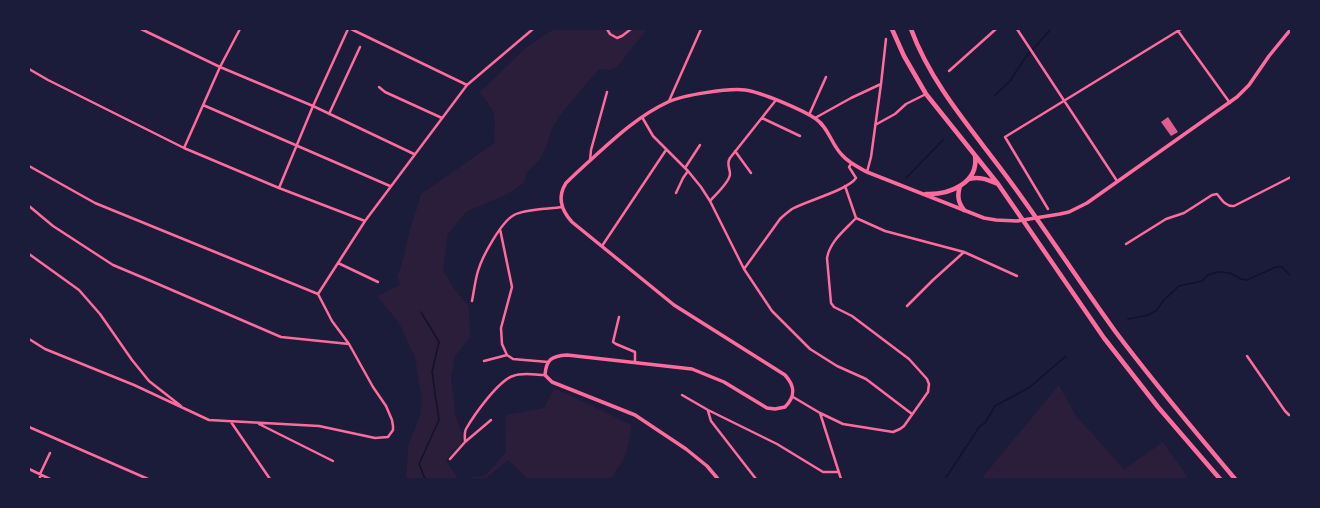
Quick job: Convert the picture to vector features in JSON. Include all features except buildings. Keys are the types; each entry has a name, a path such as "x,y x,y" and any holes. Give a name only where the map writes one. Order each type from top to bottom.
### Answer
{"highway":[{"path":"892,29 911,70 926,94 1014,205 1104,338 1158,407 1220,479"},
{"path":"911,29 930,71 946,95 1023,200 1115,331 1168,400 1235,479"},
{"path":"926,194 944,193 960,186 972,174 975,168 975,154"},
{"path":"967,180 978,177 985,178 998,184"},
{"path":"960,186 958,198 964,210"}],"street":[{"path":"141,29 220,67 313,106 414,154"},
{"path":"184,148 220,67 240,29"},
{"path":"279,188 313,106 348,29"},
{"path":"351,29 467,85"},
{"path":"318,294 365,221 467,85 533,29"},
{"path":"607,29 610,34 617,38 631,29"},
{"path":"668,102 701,29"},
{"path":"949,71 996,29"},
{"path":"1017,29 1117,181"},
{"path":"545,375 546,365 548,362 555,357 567,355 683,367 700,371 724,382 748,398 770,409 785,407 793,397 793,386 785,375 674,305 572,222 566,216 562,207 561,197 564,187 568,181 614,139 642,117 668,102 701,94 736,90 747,90 776,100 815,118 824,126 839,152 851,164 867,172 984,218 1008,221 1069,212 1087,203 1244,91 1269,56 1291,29"},
{"path":"1048,209 1004,137 1179,30 1230,102"},
{"path":"867,172 871,157 886,39"},
{"path":"329,114 360,48"},
{"path":"29,69 184,148 279,188 365,221"},
{"path":"809,115 826,77"},
{"path":"815,118 851,98 881,84"},
{"path":"379,87 385,92 442,118"},
{"path":"590,161 591,150 607,92"},
{"path":"875,125 895,114 906,104 926,94"},
{"path":"710,201 728,180 730,175 728,162 735,151 776,100"},
{"path":"203,105 390,186"},
{"path":"642,117 653,136 688,171 701,187 710,201 744,270 772,312 810,349 837,366 866,379 912,414"},
{"path":"762,118 800,136"},
{"path":"685,168 700,145"},
{"path":"602,246 666,150"},
{"path":"735,151 751,173"},
{"path":"744,270 780,219 786,213 855,180 856,178 849,167 851,164"},
{"path":"29,166 95,202 318,294 332,321 349,344 373,387 386,406 392,420 393,430 388,437 375,438 319,426 209,420 134,385 46,349 29,339"},
{"path":"676,193 688,171"},
{"path":"1126,244 1166,219 1184,213 1212,194 1217,194 1227,205 1234,206 1291,176"},
{"path":"844,186 856,218 885,231 964,252 1018,276"},
{"path":"29,206 53,226 113,264 151,281 281,337 349,344"},
{"path":"472,301 478,271 484,256 500,229 513,215 521,212 562,207"},
{"path":"793,397 837,422 849,426 893,432 900,429 928,392 929,384 925,376 909,359 852,316 832,305 830,301 827,258 828,253 837,238 856,218"},
{"path":"500,229 512,288 501,328 502,344 507,355 513,359 548,362"},
{"path":"907,306 964,252"},
{"path":"29,254 79,290 100,314 132,360 149,381 186,410"},
{"path":"338,263 378,282"},
{"path":"619,317 614,342 635,352 635,362"},
{"path":"484,361 507,355"},
{"path":"1248,356 1285,411 1291,415"},
{"path":"465,442 466,429 491,394 502,383 514,375 545,375 552,382 635,415 686,449 707,466 718,479"},
{"path":"682,395 708,410 777,444 823,472 838,472"},
{"path":"708,410 711,421 756,479"},
{"path":"820,413 841,479"},
{"path":"450,459 465,442 491,420"},
{"path":"231,422 270,479"},
{"path":"258,423 333,461"},
{"path":"29,427 148,479"},
{"path":"40,479 40,474 50,453"},
{"path":"29,469 50,479"},
{"path":"137,479 139,475"}],"shaded area":[{"path":"554,29 647,29 617,67 610,70 599,69 560,115 551,131 547,145 539,161 526,173 525,182 510,193 466,212 448,234 443,270 455,290 469,306 470,338 455,356 451,378 456,417 462,435 461,445 453,450 446,461 458,479 406,479 408,445 419,419 422,400 415,358 399,323 377,296 400,285 397,276 403,260 410,229 421,194 494,143 495,123 493,111 480,92 528,46"},
{"path":"1059,385 1076,416 1124,469 1163,442 1189,479 981,479"},
{"path":"554,388 632,425 626,455 611,479 528,479 508,460 485,479 460,479 486,475 506,452 505,415 544,408"}],"waterway":[{"path":"994,96 1010,81 1025,58 1051,29"},
{"path":"906,178 943,140"},
{"path":"1128,319 1148,315 1156,311 1164,300 1179,286 1202,281 1208,275 1218,272 1230,273 1241,279 1247,280 1276,267 1282,267 1291,276"},
{"path":"421,312 439,342 432,372 439,420 419,464 425,479"},
{"path":"945,479 980,426 985,423 995,406 1030,387 1066,356"}]}
